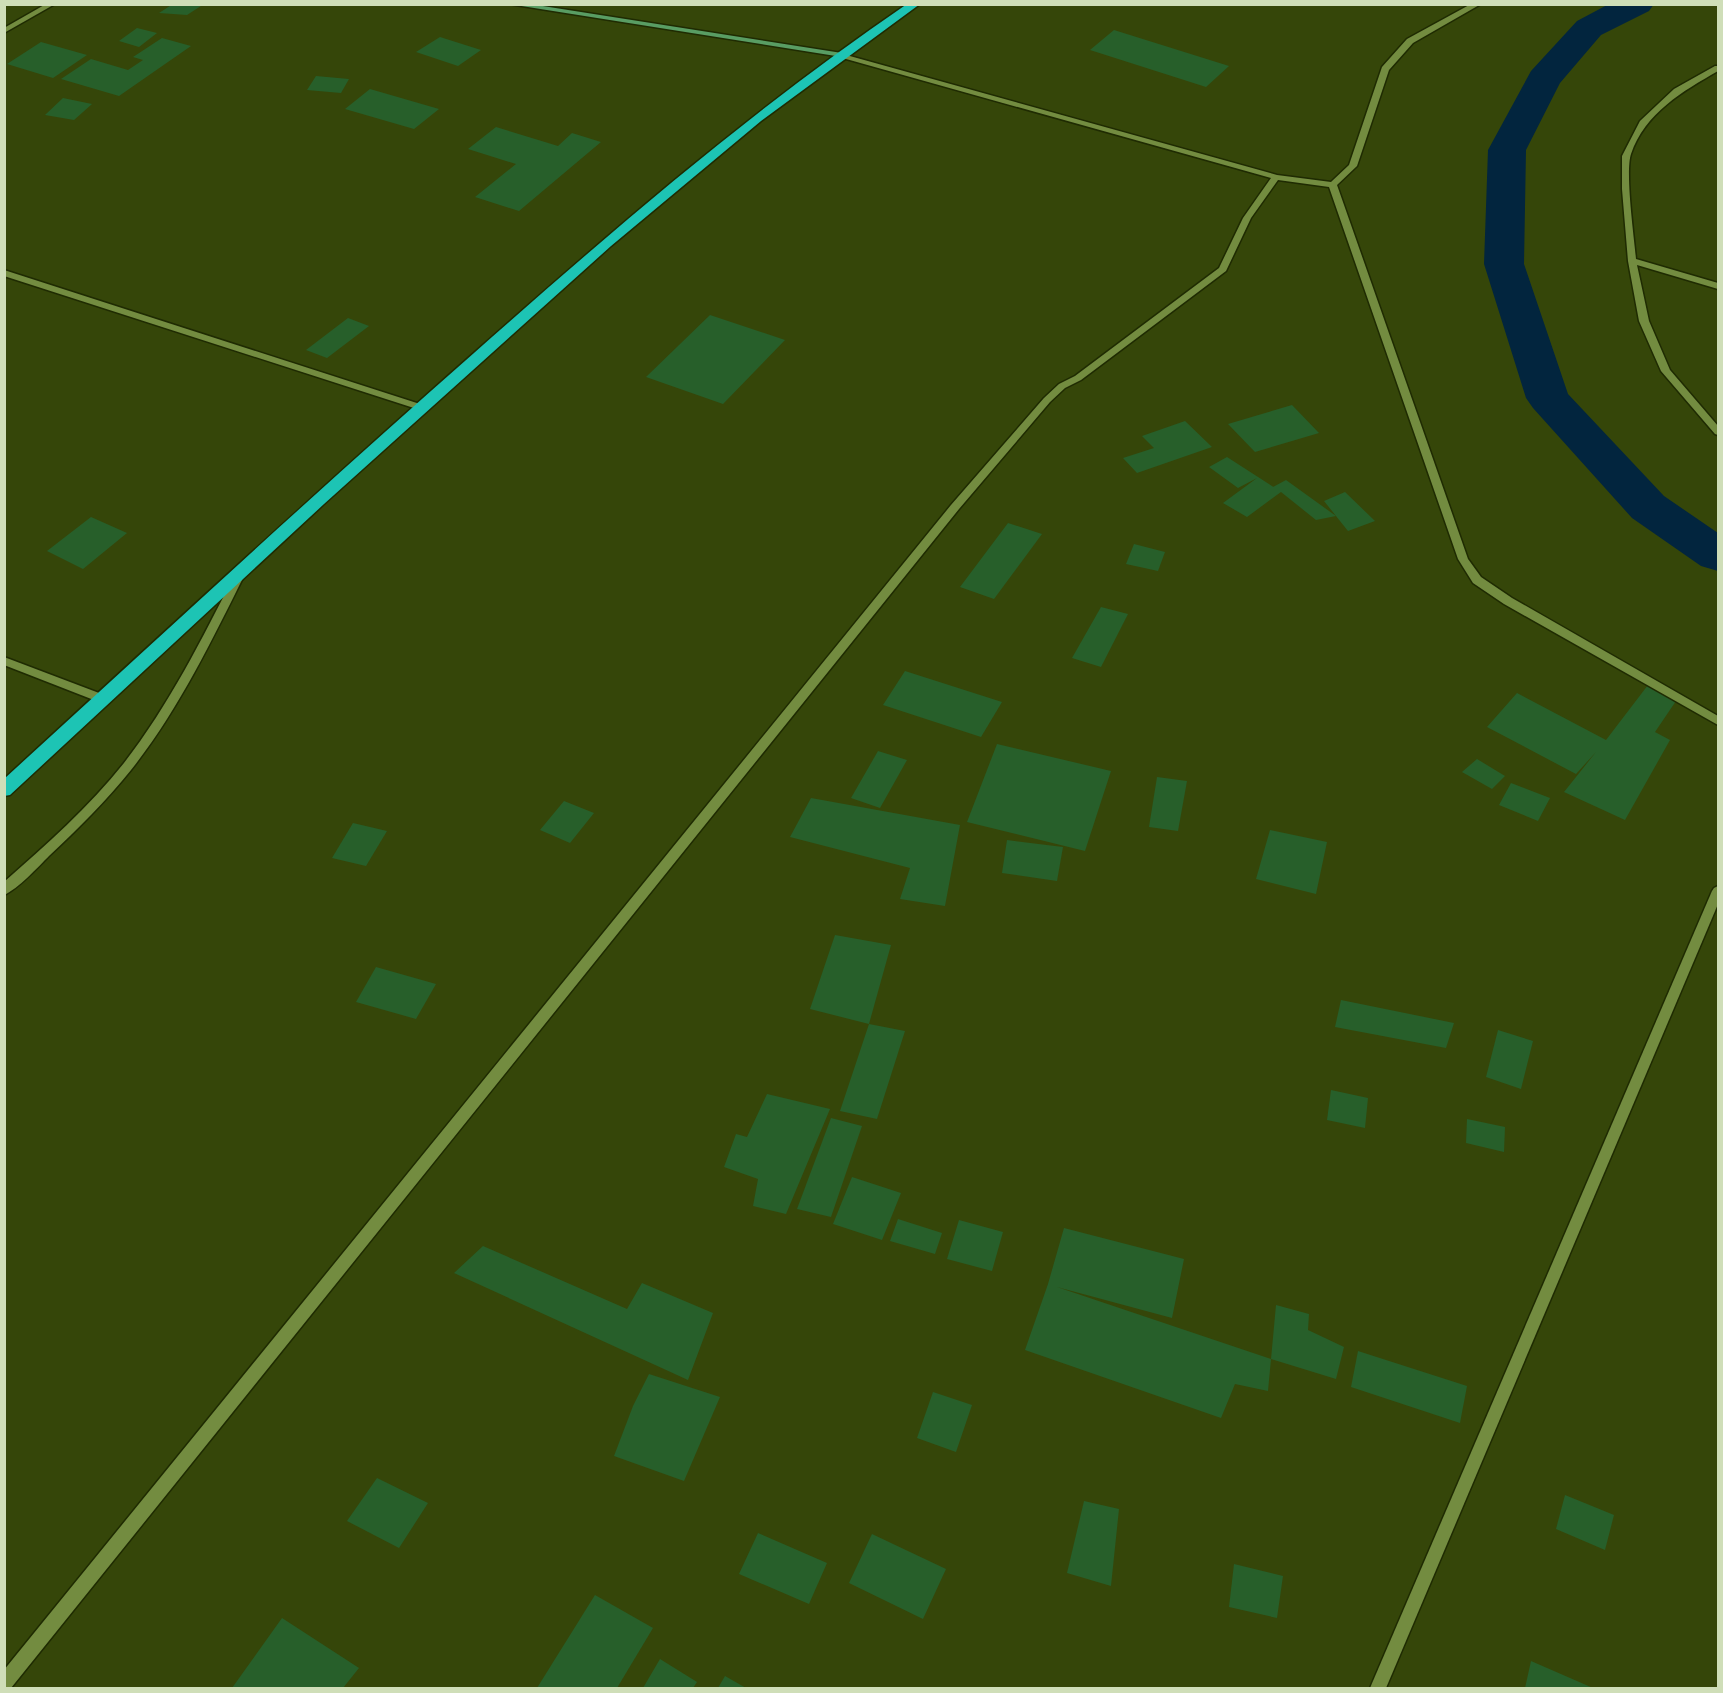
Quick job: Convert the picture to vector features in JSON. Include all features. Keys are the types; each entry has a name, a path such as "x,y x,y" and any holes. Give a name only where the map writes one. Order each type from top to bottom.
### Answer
{"highway":[{"path":"4,790 420,407 654,200 842,55 915,4"}],"street":[{"path":"4,31 52,4"},
{"path":"513,4 842,55 1276,177 1332,185"},
{"path":"1332,185 1353,166 1385,69 1410,41 1478,4"},
{"path":"1719,68 1677,91 1661,104 1643,123 1626,156 1626,189 1632,261 1644,321 1666,371 1719,432"},
{"path":"4,1684 955,507 1047,400 1062,386 1078,378 1223,269 1246,218 1276,177"},
{"path":"1332,185 1463,559 1477,580 1508,601 1719,721"},
{"path":"1632,261 1719,286"},
{"path":"4,273 420,407"},
{"path":"4,890 51,847 126,767 186,680 242,571"},
{"path":"4,661 103,699"},
{"path":"1378,1689 1719,891"}],"building":[{"path":"173,4 204,4 187,15 159,13"},
{"path":"137,28 157,33 139,47 119,41"},
{"path":"1114,30 1229,66 1206,87 1090,50"},
{"path":"440,37 481,50 458,66 416,52"},
{"path":"162,38 191,46 119,96 61,79 91,59 128,70 143,60 133,57"},
{"path":"41,42 87,55 53,78 7,64"},
{"path":"316,76 349,79 341,93 307,90"},
{"path":"370,89 439,109 414,129 345,109"},
{"path":"63,98 92,104 74,120 45,115"},
{"path":"496,127 558,146 572,133 601,142 519,211 475,197 516,164 468,149"},
{"path":"710,315 785,340 723,404 646,377"},
{"path":"348,318 369,326 327,358 306,350"},
{"path":"1292,405 1319,433 1255,452 1228,424"},
{"path":"1185,421 1212,447 1137,473 1123,458 1154,448 1142,436"},
{"path":"1227,457 1273,487 1286,480 1336,516 1316,520 1281,492 1247,517 1223,503 1257,478 1238,488 1209,467"},
{"path":"1345,492 1375,521 1348,531 1324,501"},
{"path":"91,517 127,533 83,569 47,551"},
{"path":"1008,523 1042,534 994,599 960,587"},
{"path":"1134,544 1165,552 1158,571 1126,564"},
{"path":"1101,607 1128,614 1101,667 1072,658"},
{"path":"905,671 1002,702 981,737 883,705"},
{"path":"1648,685 1676,701 1655,732 1670,740 1625,820 1564,792 1596,752 1576,774 1487,727 1517,693 1606,740"},
{"path":"997,744 1111,771 1085,851 967,822"},
{"path":"878,751 907,760 880,808 851,798"},
{"path":"1477,759 1505,776 1492,789 1462,772"},
{"path":"1157,777 1187,781 1178,831 1149,827"},
{"path":"1511,783 1550,798 1538,821 1499,805"},
{"path":"811,798 960,825 945,906 900,899 910,868 790,837"},
{"path":"564,801 594,813 570,843 540,830"},
{"path":"353,823 387,831 366,866 332,858"},
{"path":"1270,830 1327,842 1316,894 1256,879"},
{"path":"1007,840 1063,847 1057,881 1002,873"},
{"path":"835,935 891,945 869,1024 810,1009"},
{"path":"376,967 436,984 416,1019 356,1002"},
{"path":"1341,1000 1454,1023 1446,1048 1335,1027"},
{"path":"869,1024 905,1031 877,1119 840,1111"},
{"path":"1498,1030 1533,1041 1521,1089 1486,1077"},
{"path":"1331,1090 1368,1098 1365,1128 1327,1120"},
{"path":"767,1094 830,1109 786,1214 753,1206 758,1179 724,1167 736,1134 747,1137"},
{"path":"831,1118 862,1126 831,1217 797,1209"},
{"path":"1467,1119 1505,1127 1504,1152 1466,1143"},
{"path":"852,1177 901,1193 882,1240 833,1224"},
{"path":"898,1219 942,1233 935,1254 890,1241"},
{"path":"959,1220 1003,1232 992,1271 947,1259"},
{"path":"1064,1228 1184,1259 1172,1318 1057,1287 1271,1359 1268,1391 1235,1384 1221,1418 1025,1350 1048,1284"},
{"path":"483,1246 627,1309 642,1283 713,1313 688,1380 454,1273"},
{"path":"1276,1305 1309,1314 1308,1330 1344,1347 1336,1379 1271,1359"},
{"path":"1358,1351 1467,1386 1460,1423 1351,1387"},
{"path":"649,1374 720,1397 684,1481 614,1456 633,1406"},
{"path":"933,1392 972,1405 956,1452 917,1438"},
{"path":"377,1478 428,1503 399,1548 347,1521"},
{"path":"1565,1495 1614,1515 1605,1550 1556,1529"},
{"path":"1084,1501 1119,1509 1111,1586 1067,1573"},
{"path":"758,1533 827,1563 809,1604 739,1574"},
{"path":"872,1534 946,1569 923,1619 849,1583"},
{"path":"1234,1564 1283,1576 1277,1618 1229,1607"},
{"path":"595,1595 653,1628 617,1688 537,1688"},
{"path":"282,1618 359,1668 343,1688 232,1688"},
{"path":"660,1659 697,1682 693,1688 643,1688"},
{"path":"1531,1661 1593,1688 1525,1688"},
{"path":"725,1676 746,1688 718,1688"}],"waterway":[{"path":"1637,4 1589,28 1544,79 1507,150 1504,264 1548,398 1648,507 1718,555"}]}
